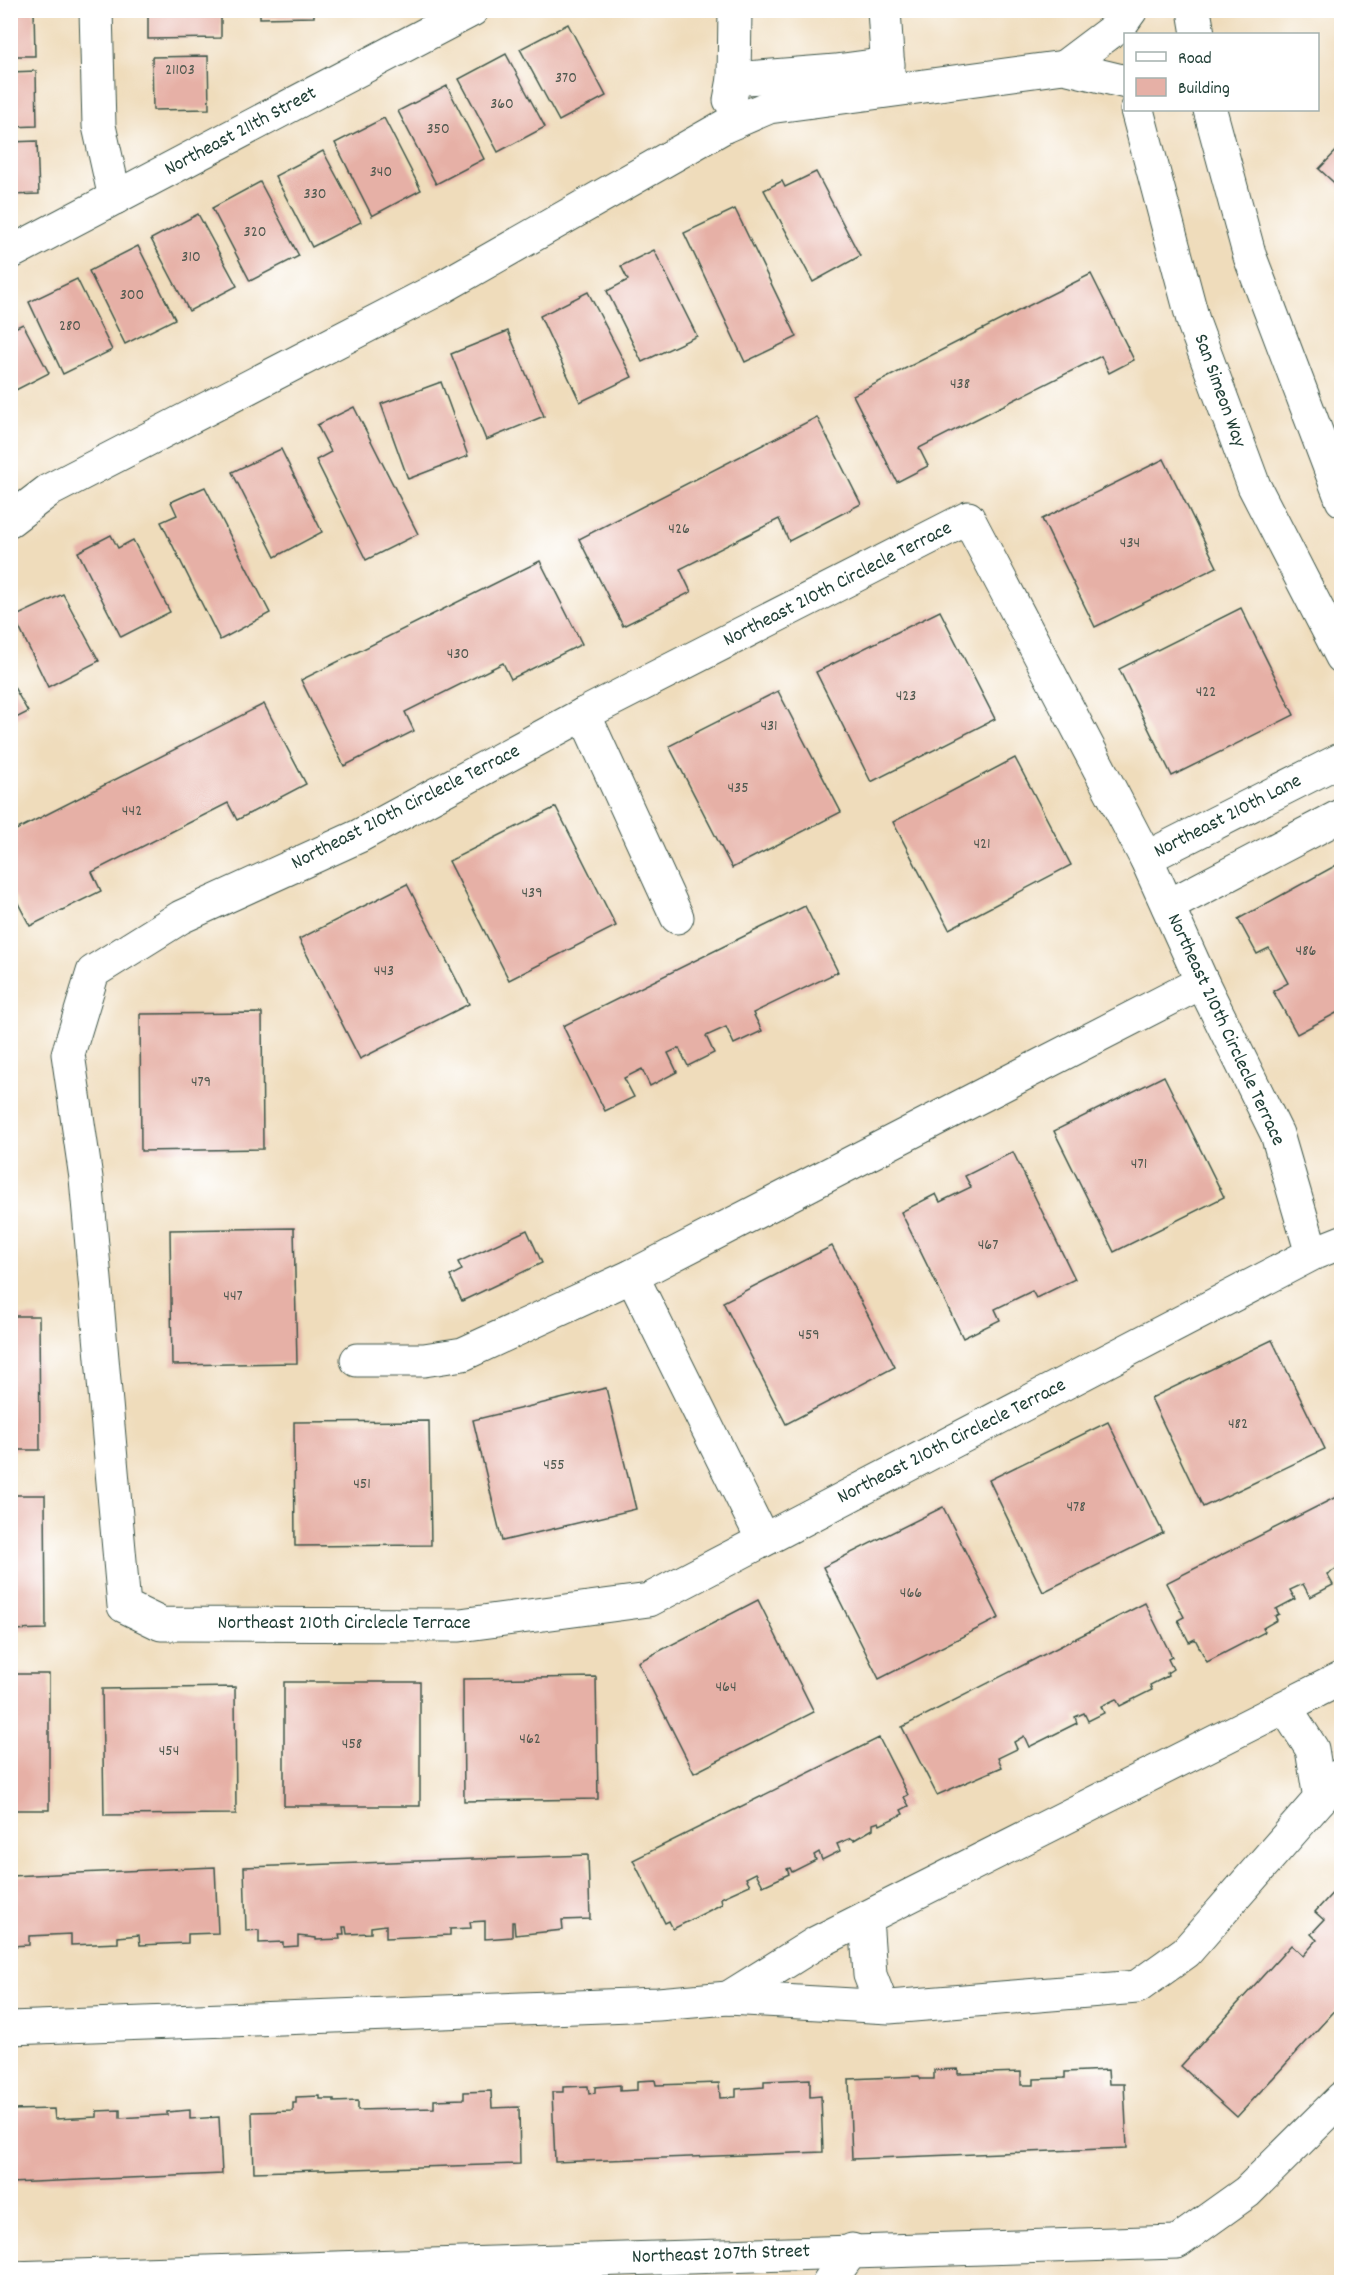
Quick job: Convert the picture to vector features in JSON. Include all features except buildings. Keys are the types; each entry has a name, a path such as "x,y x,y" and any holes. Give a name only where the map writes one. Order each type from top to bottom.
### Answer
{"street":[{"path":"96,10 99,126 115,198"},
{"name":"Northeast 211th Street","path":"10,253 471,10"},
{"path":"725,126 734,79 735,10"},
{"path":"884,10 888,77"},
{"path":"1194,11 1198,33"},
{"path":"1064,68 1124,24"},
{"path":"734,79 836,71 888,77 1064,68 1124,82"},
{"path":"10,520 48,491 444,286 725,126 770,107 888,77"},
{"name":"San Simeon Way","path":"1137,111 1194,324 1254,486 1341,657"},
{"path":"1210,111 1250,257 1341,500"},
{"name":"Northeast 210th Circlecle Terrace","path":"968,518 1146,858 1202,982 1277,1134 1327,1248 649,1600 460,1626 161,1624 124,1606 87,1178 68,1054 93,972 181,917 359,836 584,714 968,518"},
{"path":"584,714 677,917"},
{"name":"Northeast 210th Lane","path":"1146,858 1341,759"},
{"path":"1168,906 1341,815"},
{"path":"357,1360 424,1360 463,1354 632,1276 1202,982"},
{"path":"632,1276 763,1540"},
{"path":"728,1998 816,1943 1341,1678"},
{"path":"1285,1707 1312,1749 1320,1799"},
{"path":"10,2028 658,2004 728,1998 882,2006 1137,1987 1186,1952 1341,1774"},
{"path":"866,1918 870,1976 882,2006"},
{"name":"Northeast 207th Street","path":"10,2278 852,2250 1177,2242 1247,2192 1341,2098"},
{"path":"830,2283 852,2250"}]}
